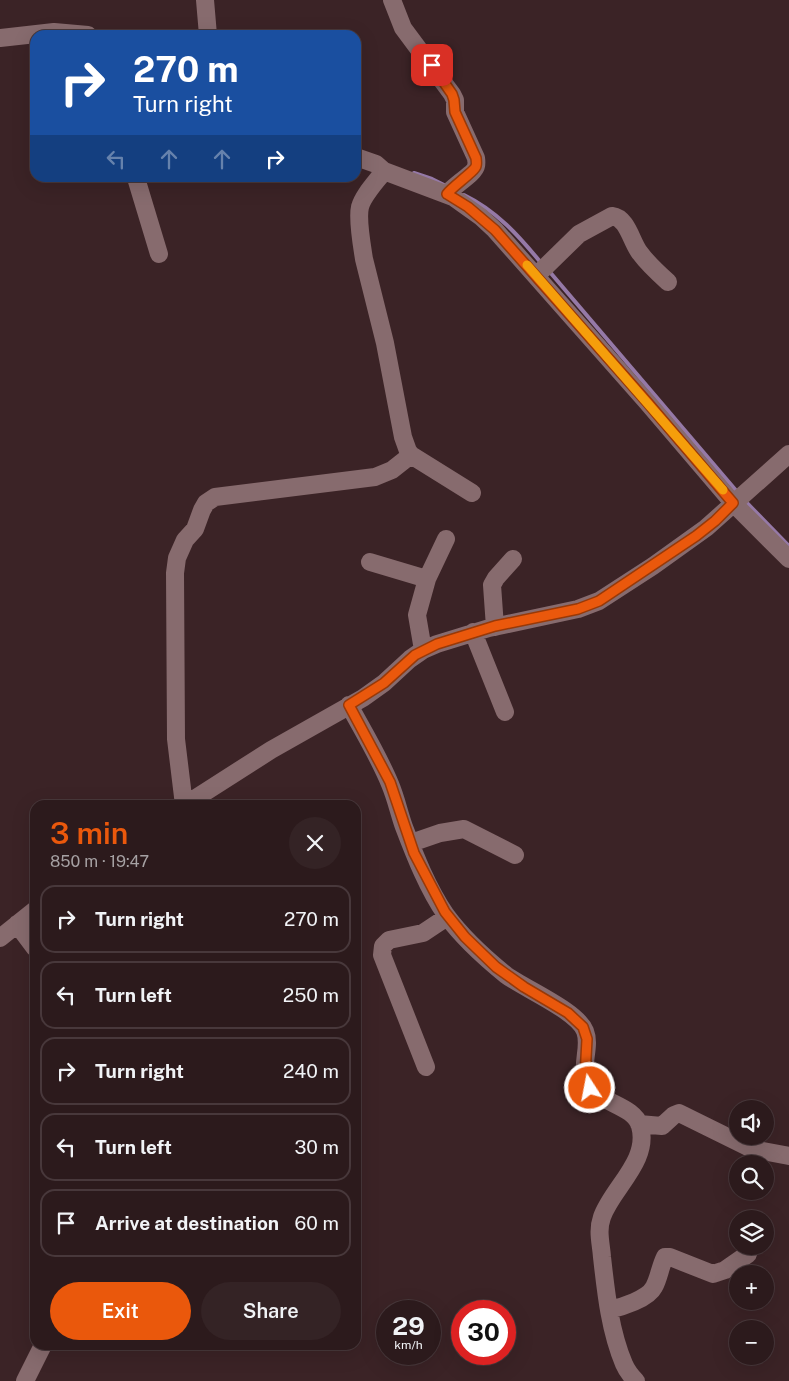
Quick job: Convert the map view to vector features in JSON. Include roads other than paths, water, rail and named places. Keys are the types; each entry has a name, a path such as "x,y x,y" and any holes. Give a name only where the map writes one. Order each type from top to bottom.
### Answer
{"street":[{"path":"205,0 208,30"},
{"path":"392,0 403,28 452,94 455,112 473,149 477,165 475,170 452,189"},
{"path":"0,38 30,35"},
{"path":"361,159 376,164 384,171 452,189 540,271 740,497 789,559"},
{"path":"384,171 362,202 360,209 362,242 364,259 394,387 403,438 411,454 472,493"},
{"path":"137,182 158,254"},
{"path":"540,271 579,234 612,216 616,217 626,227 639,252 668,282"},
{"path":"184,800 176,739 175,573 177,558 181,548 195,528 206,503 215,497 375,477 392,470 411,454"},
{"path":"193,800 271,750 384,683 410,659 423,650 495,626 578,609 599,601 696,536 789,454"},
{"path":"423,650 416,615 427,579 446,539"},
{"path":"495,626 492,584 513,559"},
{"path":"370,562 427,579"},
{"path":"474,632 505,712"},
{"path":"349,705 390,782 411,843 438,902 469,940 506,975 557,1006 579,1022 585,1031 587,1039 585,1077 590,1088 628,1112 639,1124 640,1144 633,1167 605,1208 599,1230 610,1310 617,1343 624,1364 636,1381"},
{"path":"411,843 440,833 464,829 515,855"},
{"path":"0,938 30,914"},
{"path":"426,1067 392,981 382,949 389,940 423,933 448,916"},
{"path":"17,924 30,941"},
{"path":"639,1124 662,1126 679,1113 752,1149 789,1156"},
{"path":"610,1310 625,1306 650,1292 655,1286 665,1258 670,1257 713,1274 725,1270 747,1255"},
{"path":"25,1381 40,1350"}],"waterway":[{"path":"414,173 444,185"},
{"path":"464,195 497,216 542,264"},
{"path":"549,271 739,494"},
{"path":"745,501 789,546"}]}
